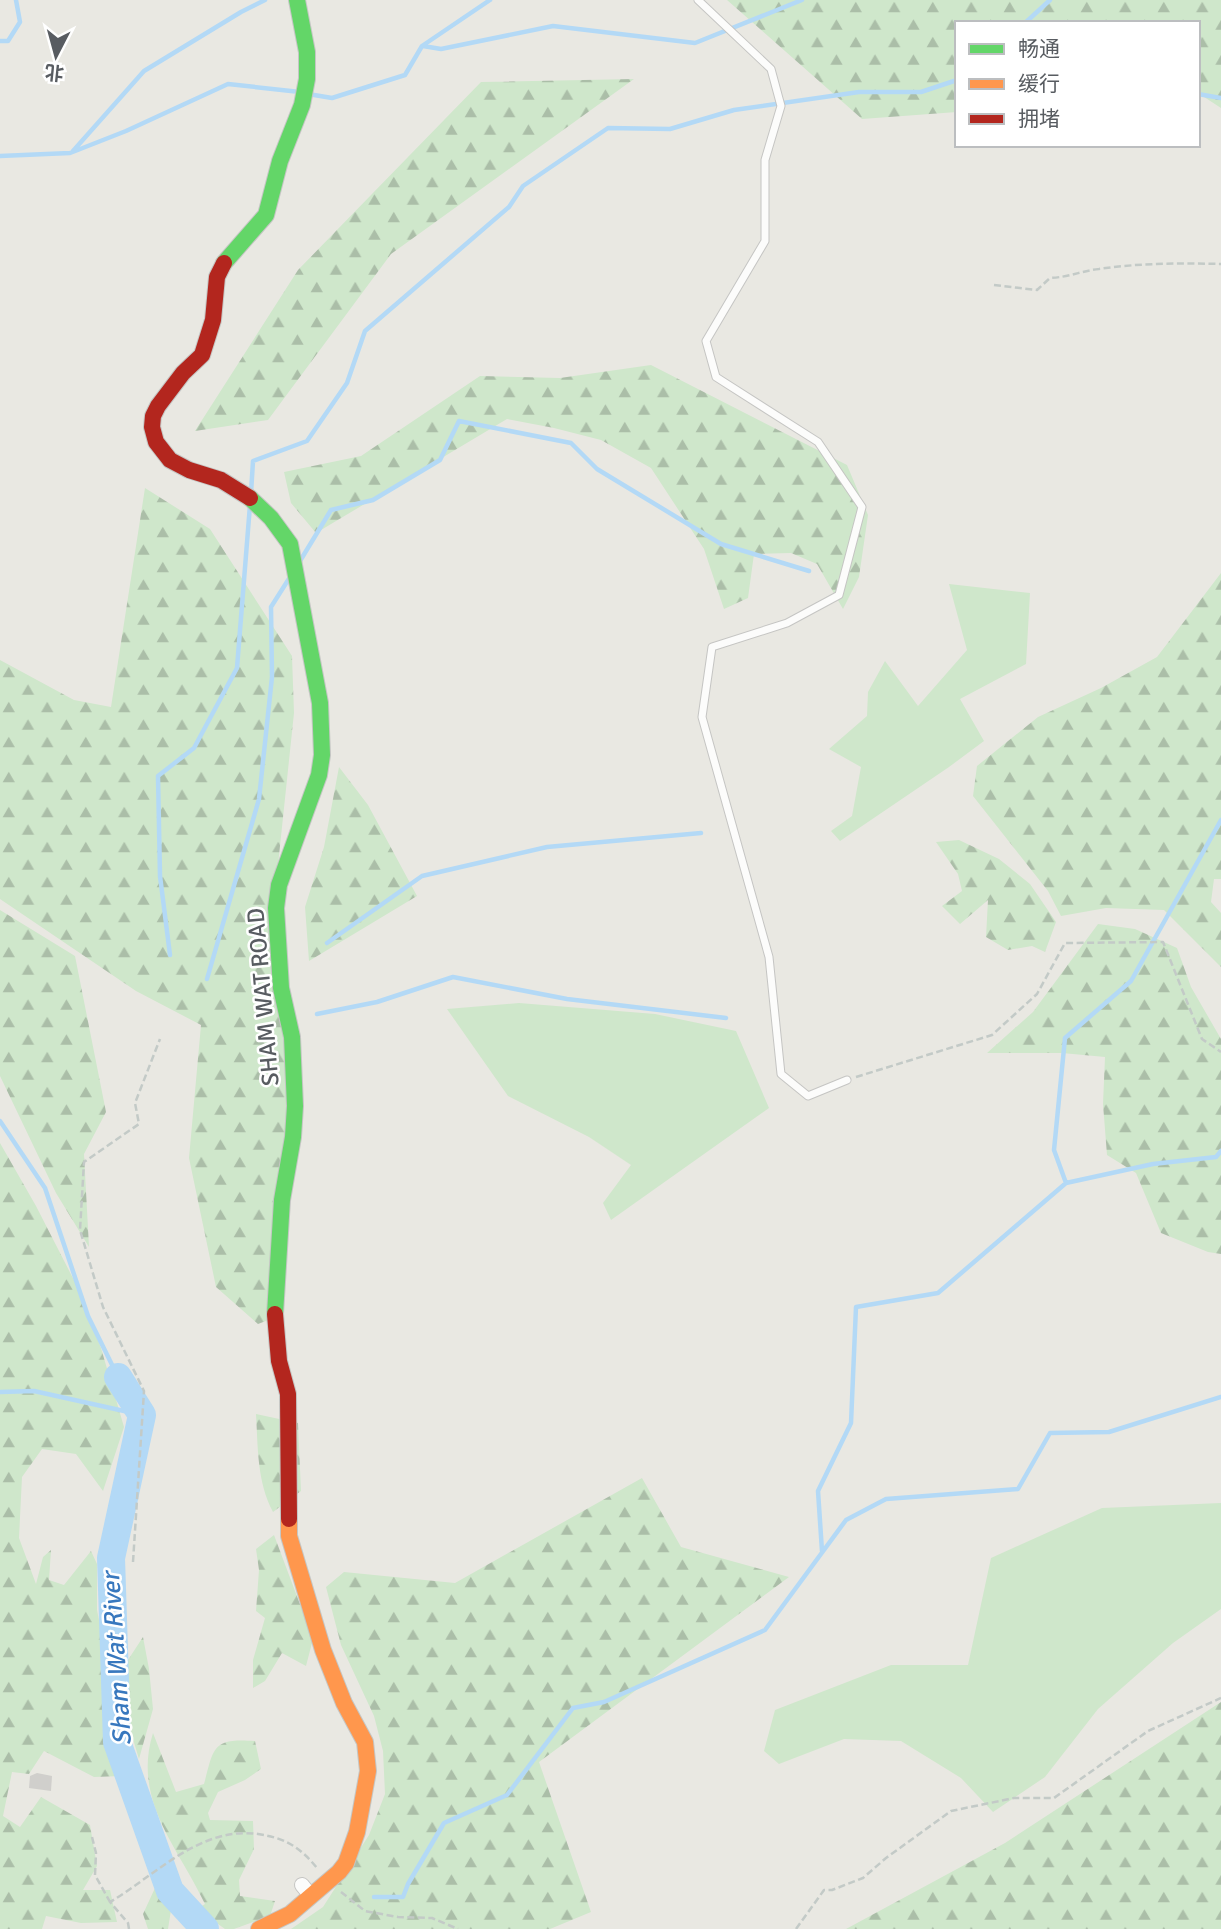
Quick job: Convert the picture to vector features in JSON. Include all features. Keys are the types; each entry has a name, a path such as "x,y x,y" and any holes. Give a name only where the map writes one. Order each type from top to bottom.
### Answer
{"street":[{"name":"SHAM WAT ROAD","path":"259,1929 290,1914 315,1887 346,1863 357,1832 368,1771 365,1742 344,1703 323,1650 289,1536 288,1394 279,1361 275,1323 282,1200 293,1137 295,1106 292,1037 281,988 276,908 279,886 319,775 322,755 320,703 290,544 277,523 260,505 229,483 184,470 166,457 152,432 152,418 156,406 201,357 213,317 216,278 226,260 257,228 272,200 280,162 302,103 307,67 304,23 297,0"}],"lane":[{"path":"698,0 771,69 781,106 765,160 765,241 706,341 716,377 818,442 862,507 839,595 787,623 712,647 702,717 769,957 782,1074 808,1096 847,1080"}],"path":[{"path":"994,285 1037,290 1050,278 1070,277 1097,269 1221,264"},
{"path":"847,1080 992,1035 1037,995 1065,943 1163,942 1202,1039 1221,1052"},
{"path":"132,1562 144,1391 103,1307 80,1230 84,1162 139,1124 135,1103 160,1040"},
{"path":"796,1929 824,1890 832,1890 863,1878 951,1811 1014,1798 1054,1798 1148,1731 1221,1698"},
{"path":"110,1902 193,1846 219,1835 248,1833 276,1837 303,1851 315,1887 341,1892 365,1911 398,1917 432,1918 458,1929"},
{"path":"92,1838 96,1853 95,1875 110,1902 128,1923 129,1929"}],"green space":[{"path":"727,0 1221,0 1221,108 1200,94 1200,21 955,21 955,112 862,119"},
{"path":"634,79 391,254 268,420 195,431 298,270 481,82"},
{"path":"651,365 847,465 868,515 859,577 843,609 817,564 791,553 754,554 748,598 724,609 704,549 651,468 601,440 554,428 507,419 316,533 291,503 284,472 361,456 480,376 560,378"},
{"path":"145,488 210,529 292,656 294,713 270,941 291,1053 271,1319 258,1324 216,1287 189,1158 201,1025 136,991 0,899 0,660 74,700 111,707"},
{"path":"1221,573 1221,879 1214,879 1211,902 1221,913 1221,967 1164,910 1106,908 1061,916 1048,891 973,796 977,766 1038,717 1101,688 1157,657"},
{"path":"949,584 1030,593 1026,664 960,699 984,741 840,841 831,831 852,816 861,767 829,749 867,716 868,692 885,661 918,706 967,650"},
{"path":"339,767 368,805 417,896 309,961 305,907 324,847"},
{"path":"959,840 999,859 1030,884 1056,922 1045,952 1032,946 1008,950 986,937 988,900 960,924 942,906 962,891 958,874 936,842"},
{"path":"0,910 75,956 106,1112 84,1154 89,1247 56,1193 0,1076"},
{"path":"1098,924 1135,929 1177,948 1191,987 1221,1039 1221,1254 1208,1252 1161,1233 1136,1173 1107,1155 1103,1104 1105,1057 1062,1053 987,1053 1033,1012"},
{"path":"519,1003 655,1014 736,1031 769,1108 611,1220 603,1203 631,1165 589,1137 508,1096 447,1009"},
{"path":"0,1143 78,1288 101,1348 124,1427 103,1491 76,1454 42,1449 22,1477 19,1538 36,1584 43,1557 51,1550 49,1580 64,1585 91,1551 97,1564 97,1610 128,1765 122,1776 94,1777 44,1751 29,1774 12,1772 3,1816 20,1827 41,1797 90,1825 97,1866 83,1890 110,1890 117,1922 81,1923 46,1916 42,1929 0,1929"},
{"path":"256,1414 298,1423 301,1491 273,1512 261,1477"},
{"path":"642,1478 681,1547 789,1577 539,1762 591,1912 550,1929 291,1929 323,1907 369,1835 385,1794 383,1751 374,1716 341,1645 326,1587 344,1572 455,1583"},
{"path":"1221,1503 1221,1609 1173,1643 1098,1709 1045,1777 993,1812 961,1778 901,1741 844,1739 779,1764 764,1751 775,1710 891,1665 968,1665 991,1558 1102,1508"},
{"path":"274,1535 313,1639 306,1666 282,1653 265,1681 253,1688 253,1660 265,1618 256,1611 259,1570 256,1549"},
{"path":"143,1637 153,1709 139,1759 124,1709 124,1666"},
{"path":"1221,1702 1221,1929 846,1929 1005,1843"},
{"path":"153,1733 176,1792 204,1784 213,1753 223,1744 230,1741 255,1741 261,1769 245,1780 218,1792 208,1813 210,1820 253,1821 254,1849 239,1880 240,1896 275,1901 270,1916 234,1929 225,1929 197,1909 205,1904 171,1843 153,1802 148,1780 148,1757"},
{"path":"147,1807 161,1845 149,1852 137,1829"},
{"path":"175,1885 168,1929 148,1929 143,1914 155,1888"}],"building":[{"path":"37,1773 52,1776 51,1791 29,1788 30,1776"}],"waterway":[{"path":"0,41 8,41 20,22 16,0"},
{"path":"73,151 144,71 265,0"},
{"path":"308,94 332,98 405,75 422,46 490,0"},
{"path":"423,46 441,49 553,26 695,43 802,0"},
{"path":"1027,21 1050,0"},
{"path":"251,493 253,461 307,441 347,383 365,331 509,207 523,186 608,128 670,129 734,110 859,92 921,92 955,81"},
{"path":"0,156 70,153 126,131 228,84 300,92"},
{"path":"1200,94 1221,98"},
{"path":"300,561 331,510 373,500 440,460 459,421 571,443 597,469 721,544 809,571"},
{"path":"170,955 160,876 158,776 194,748 237,668 250,505"},
{"path":"207,979 259,799 272,677 271,607 290,577"},
{"path":"1066,1183 1054,1150 1065,1038 1131,981 1221,820"},
{"path":"327,943 422,876 547,847 701,833"},
{"path":"317,1014 377,1002 453,977 567,999 726,1018"},
{"path":"0,1121 45,1188 88,1316 118,1377"},
{"path":"822,1551 818,1491 851,1423 856,1307 938,1293 1066,1183 1153,1164 1216,1157 1221,1151"},
{"name":"Sham Wat River","path":"118,1377 142,1415 111,1558 117,1742 170,1891 205,1929"},
{"path":"0,1392 34,1391 142,1415"},
{"path":"374,1897 403,1897 444,1823 507,1795 573,1708 604,1702 765,1630 846,1520 886,1499 1018,1489 1050,1433 1109,1432 1221,1397"}],"traffic: fast":[{"path":"224,263 266,215 280,161 302,105 307,79 307,52 297,0"},
{"path":"250,498 271,518 290,544 320,703 322,755 319,775 279,885 276,908 281,988 292,1037 295,1106 293,1137 282,1200 275,1314"}],"traffic: slow":[{"path":"259,1929 290,1914 346,1863 357,1832 368,1771 365,1742 344,1703 323,1650 289,1536 289,1519"}],"traffic: jam":[{"path":"224,263 217,277 213,320 202,355 183,373 158,406 152,427 156,442 170,460 189,470 221,480 250,498"},
{"path":"275,1314 279,1361 288,1394 289,1519"}]}
